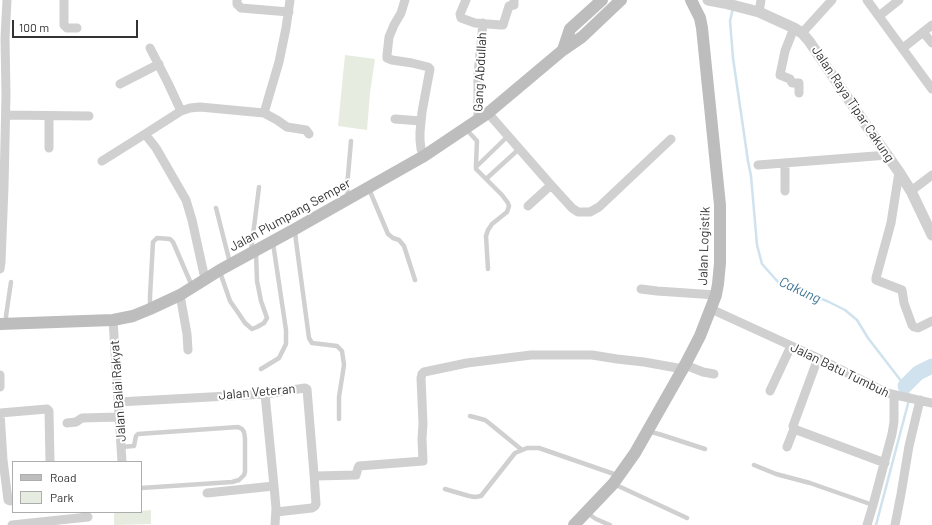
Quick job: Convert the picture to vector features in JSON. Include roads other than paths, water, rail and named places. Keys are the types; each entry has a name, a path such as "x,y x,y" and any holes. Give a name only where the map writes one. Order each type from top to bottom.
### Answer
{"main road":[{"path":"563,50 570,29 602,0"},
{"name":"Jalan Plumpang Semper","path":"3,324 113,320 133,316 180,295 204,279 424,156 478,120 563,50 582,37 620,0"},
{"name":"Jalan Logistik","path":"574,525 615,481 635,453 700,336 716,295 720,263 720,205 702,28 700,18 691,0"}],"street":[{"path":"0,269 6,115 3,71 7,0"},
{"path":"64,0 64,25 67,28 76,28"},
{"path":"237,0 241,8 288,12"},
{"path":"264,113 279,62 290,0"},
{"path":"405,0 401,13 389,37 387,58 428,67 430,69 421,122 420,140 421,149 424,156"},
{"path":"466,0 460,14 461,18 476,23 502,25 509,6 514,5 514,0"},
{"name":"Jalan Raya Tipar Cakung","path":"708,0 759,12 798,30 809,40 911,191 932,235"},
{"path":"759,12 761,0"},
{"path":"799,93 799,83 792,84 789,78 780,75 785,51 798,30 832,0"},
{"path":"867,0 932,89"},
{"path":"879,16 899,0"},
{"name":"Gang Abdullah","path":"478,120 478,74 483,23"},
{"path":"903,48 932,25"},
{"path":"923,32 932,43"},
{"path":"150,48 181,111"},
{"path":"120,84 159,64"},
{"path":"102,161 181,111 190,108 200,107 264,113 287,127 306,130 309,134"},
{"path":"488,113 551,185 572,208 578,212 590,212 598,207 671,139"},
{"path":"6,115 89,116"},
{"path":"49,116 49,148"},
{"path":"395,120 421,122"},
{"path":"145,134 156,148 186,200 192,220 204,279"},
{"path":"758,165 888,155"},
{"path":"785,164 785,191"},
{"path":"899,172 891,222 876,280 902,290 904,303 914,327 918,328 932,321"},
{"path":"911,191 932,175"},
{"path":"528,206 551,185"},
{"path":"641,289 716,295"},
{"path":"180,295 187,334 188,350"},
{"name":"Jalan Batu Tumbuh","path":"711,309 818,358 887,393 898,396 892,434 867,525"},
{"name":"Jalan Balai Rakyat","path":"113,320 122,461"},
{"path":"770,391 791,346"},
{"path":"276,512 312,508 315,506 315,475 356,475 359,466 423,461 421,378 424,372 467,363 531,355 592,355 684,367 714,374"},
{"path":"787,447 793,426 818,358"},
{"path":"0,374 0,387"},
{"name":"Jalan Veteran","path":"118,402 265,394 305,388 315,475"},
{"path":"265,394 276,512 275,525"},
{"path":"898,396 932,403"},
{"path":"895,525 916,400"},
{"path":"12,500 8,500 3,460 0,413 47,409 49,411 50,461"},
{"path":"67,423 76,422 82,418 120,417"},
{"path":"793,428 885,463"},
{"path":"207,493 274,486"},
{"path":"12,525 88,518"}],"lane":[{"path":"466,128 477,141 476,169 505,199 509,208 507,212 492,224 488,230 486,236 488,269"},
{"path":"476,166 508,136"},
{"path":"348,199 347,187 351,141"},
{"path":"486,179 519,148"},
{"path":"220,270 230,301 245,323 252,329 264,323 267,318 261,300 253,252 259,187"},
{"path":"369,187 388,234 399,240 404,246 415,280"},
{"path":"216,208 231,264"},
{"path":"295,229 309,338 312,342 337,346 342,350 344,366 339,398 339,419"},
{"path":"150,309 153,242 157,238 170,239 173,242 192,287"},
{"path":"261,369 279,358 286,344 286,330 272,242"},
{"path":"3,324 6,316 11,282"},
{"path":"470,416 489,423 522,450"},
{"path":"121,446 134,446 136,436 138,434 238,427 242,428 245,438 245,472 244,475 238,480 232,482 142,488"},
{"path":"647,431 668,436 706,449"},
{"path":"445,489 469,496 481,496 515,453 527,448 539,448 614,474 615,481 687,518"},
{"path":"754,465 776,474 810,483 873,505"},
{"path":"586,512 596,519 610,525"}],"waterway":[{"name":"Cakung","path":"733,8 730,21 733,58 751,176 757,245 762,264 779,283 827,301 845,310 857,320 868,338 905,386 909,395"},
{"path":"905,386 918,373 932,366"},
{"name":"Cakung","path":"876,525 909,400"}]}
